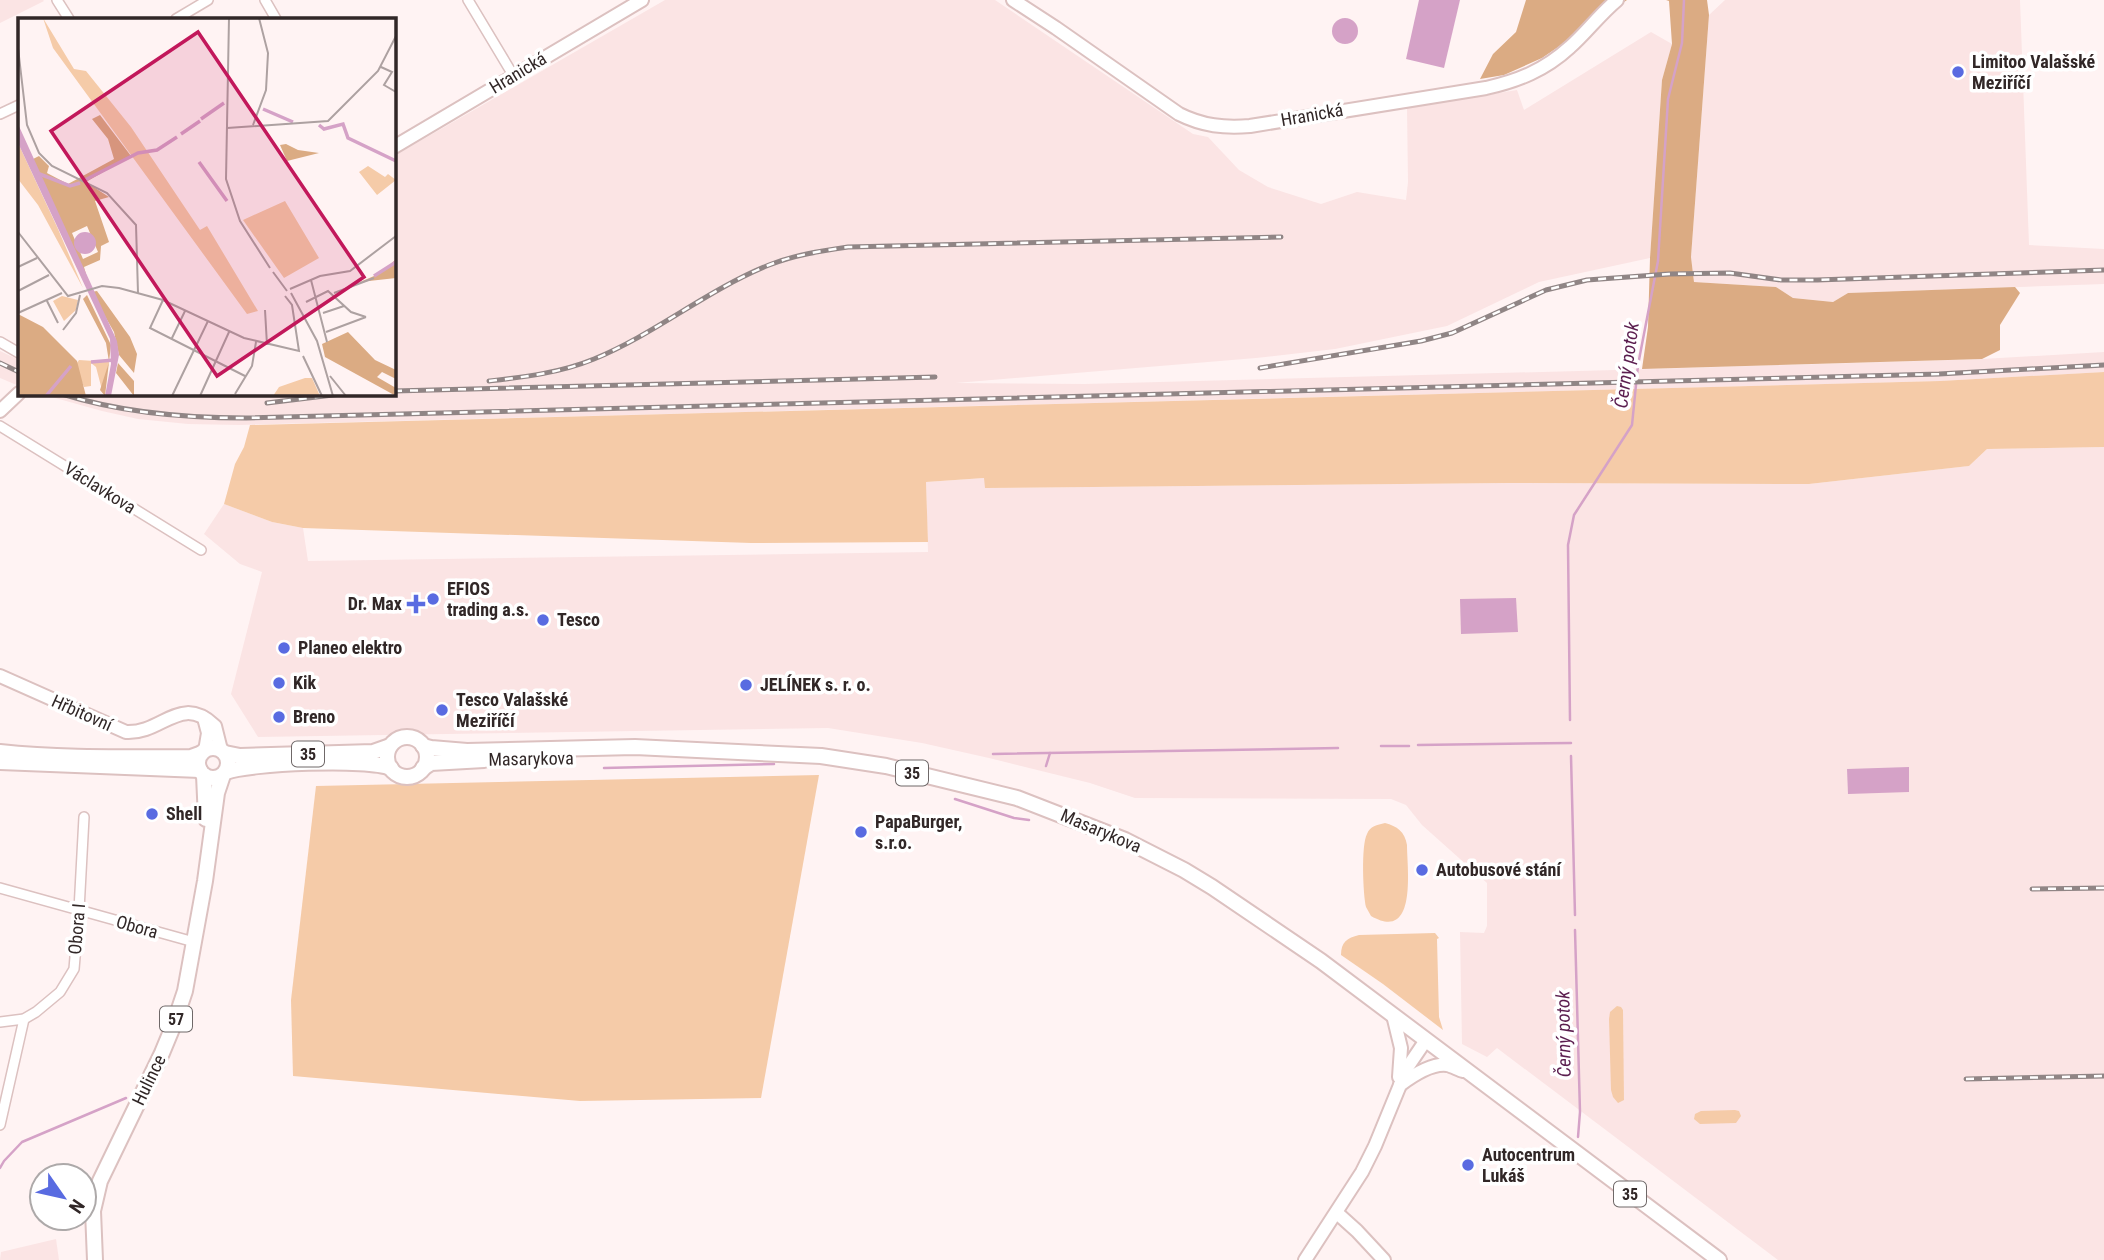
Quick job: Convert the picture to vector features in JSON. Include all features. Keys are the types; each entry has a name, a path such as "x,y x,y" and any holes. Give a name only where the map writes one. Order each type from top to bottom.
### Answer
{"main road":[{"name":"Masarykova","path":"223,752 240,756 373,751 407,737 431,748 467,751 635,747 821,756 886,766 1017,798 1094,827 1155,855 1212,887 1321,961 1426,1040"},
{"path":"390,746 387,757 391,768"},
{"path":"423,746 426,757 423,768"},
{"name":"35","path":"0,752 51,756 191,757 213,748 223,752"},
{"path":"202,773 198,761 203,752"},
{"path":"223,752 229,764 225,773"},
{"name":"Masarykova","path":"225,773 242,767 353,762 384,764 399,775 407,776 418,773 431,763 723,752"},
{"name":"35","path":"0,762 202,773 214,778 225,773"},
{"name":"Hulince","path":"202,773 207,855"},
{"name":"Hulince","path":"95,1260 93,1221 97,1189 172,1031 185,991 205,881 217,793 225,773"},
{"name":"35","path":"1426,1040 1719,1260"}],"street":[{"path":"57,0 68,18"},
{"path":"178,18 208,0"},
{"path":"265,0 275,18"},
{"path":"468,0 513,75"},
{"name":"Hranická","path":"396,146 642,0"},
{"name":"Hranická","path":"1013,0 1179,114 1202,124 1222,127 1250,126 1486,88 1518,80 1559,56 1617,0"},
{"path":"0,114 18,105"},
{"path":"0,342 18,352"},
{"path":"0,411 18,394"},
{"name":"Václavkova","path":"0,426 201,550"},
{"name":"Hřbitovní","path":"0,676 126,732 149,728 183,712 204,718"},
{"path":"204,718 217,730 223,752"},
{"path":"203,752 208,733 204,718"},
{"name":"Obora I","path":"0,1022 24,1019 60,992 74,969 84,817"},
{"name":"Obora","path":"0,888 194,942"},
{"path":"1393,1015 1401,1048 1397,1087"},
{"path":"0,1125 24,1019"},
{"path":"1305,1260 1363,1172 1406,1068 1426,1040"},
{"path":"1397,1087 1413,1076 1437,1066 1447,1065 1469,1074"},
{"path":"1337,1213 1365,1238 1384,1260"}],"shaded area":[{"path":"0,0 43,0 44,1 0,23"},
{"path":"665,0 995,0 1193,134 1208,137 1239,170 1268,187 1321,204 1357,192 1406,200 1407,108 1517,90 1524,110 1651,32 1672,44 1662,80 1650,258 1539,282 1447,326 1335,349 956,383 1085,384 1652,369 1982,359 2104,352 2104,372 1940,381 239,425 138,419 48,396 396,396 396,155"},
{"path":"1419,0 1460,0 1444,68 1406,59"},
{"path":"1526,0 1627,0 1542,58 1504,75 1480,79 1493,54 1516,32"},
{"path":"1666,0 1707,0 1709,15 1691,257 1694,282 1776,287 1793,298 1833,302 1848,293 2015,287 2020,293 2000,325 2000,350 1982,359 1642,369 1648,327 1662,80 1672,44 1669,1"},
{"path":"1725,0 2020,0 2029,245 2104,249 2104,284 1848,293 1833,302 1793,298 1776,287 1694,282 1691,257 1709,15"},
{"path":"1345,18 1354,22 1358,31 1354,40 1345,44 1336,40 1332,31 1336,22"},
{"path":"0,351 18,360 18,386 0,378"},
{"path":"2104,372 2104,447 1987,449 1969,466 1809,484 1507,483 985,488 984,478 926,482 928,542 751,543 303,528 272,522 224,504 250,425 1940,381"},
{"path":"2104,447 2104,1260 1778,1260 1497,1048 1487,1057 1462,1044 1460,932 1484,933 1487,926 1487,883 1422,825 1406,805 1391,799 1135,798 1090,783 989,758 922,743 828,728 258,737 231,694 262,572 240,564 204,534 224,504 272,522 303,528 308,561 928,552 926,482 985,478 985,488 1507,483 1809,484 1969,466 1987,449"},
{"path":"1516,598 1518,632 1461,634 1460,599"},
{"path":"1909,767 1909,792 1848,794 1847,769"},
{"path":"819,775 761,1098 580,1101 293,1076 291,1000 316,786"},
{"path":"1385,823 1397,828 1404,836 1408,870 1407,899 1403,911 1396,920 1386,922 1371,916 1366,907 1363,870 1368,831"},
{"path":"1435,933 1439,938 1439,1017 1443,1030 1341,955 1345,941 1359,935"},
{"path":"1617,1006 1623,1010 1624,1100 1618,1103 1611,1090 1609,1019 1610,1012"},
{"path":"1701,1111 1739,1111 1741,1116 1736,1123 1700,1124 1694,1119 1695,1114"},
{"path":"56,1239 59,1260 0,1260 1,1252"}],"waterway":[{"name":"Černý potok","path":"1570,720 1568,545 1574,515 1632,425 1638,365 1658,261 1668,99 1682,43 1684,0"},
{"path":"1418,745 1571,743"},
{"path":"1381,746 1409,746"},
{"path":"993,754 1338,748"},
{"path":"1046,766 1050,753"},
{"name":"Černý potok","path":"1571,756 1575,915"},
{"path":"604,768 774,764"},
{"path":"955,799 1014,818 1029,820"},
{"name":"Černý potok","path":"1575,930 1580,1112 1578,1137"},
{"path":"0,1168 22,1142 126,1098"}],"railway":[{"path":"489,381 555,371 594,359 746,275 778,262 818,252 848,247 1281,237"},
{"path":"1260,368 1421,341 1452,333 1546,290 1587,280 1730,273 1781,280 1817,280 2104,270"},
{"path":"0,363 18,372"},
{"path":"70,396 107,406 153,413 246,418 1939,374 2104,365"},
{"path":"396,391 935,377"},
{"path":"267,403 325,396"},
{"path":"2032,889 2104,888"},
{"path":"1966,1079 2104,1076"}],"place":[{"name":"Limitoo Valašské Meziříčí","path":"1958,72"},
{"name":"EFIOS trading a.s.","path":"433,599"},
{"name":"Dr. Max","path":"416,604"},
{"name":"Tesco","path":"543,620"},
{"name":"Planeo elektro","path":"284,648"},
{"name":"Kik","path":"279,683"},
{"name":"JELÍNEK s. r. o.","path":"746,685"},
{"name":"Tesco Valašské Meziříčí","path":"442,710"},
{"name":"Breno","path":"279,717"},
{"name":"Shell","path":"152,814"},
{"name":"PapaBurger, s.r.o.","path":"861,832"},
{"name":"Autobusové stání","path":"1422,870"},
{"name":"Autocentrum Lukáš","path":"1468,1165"}]}
